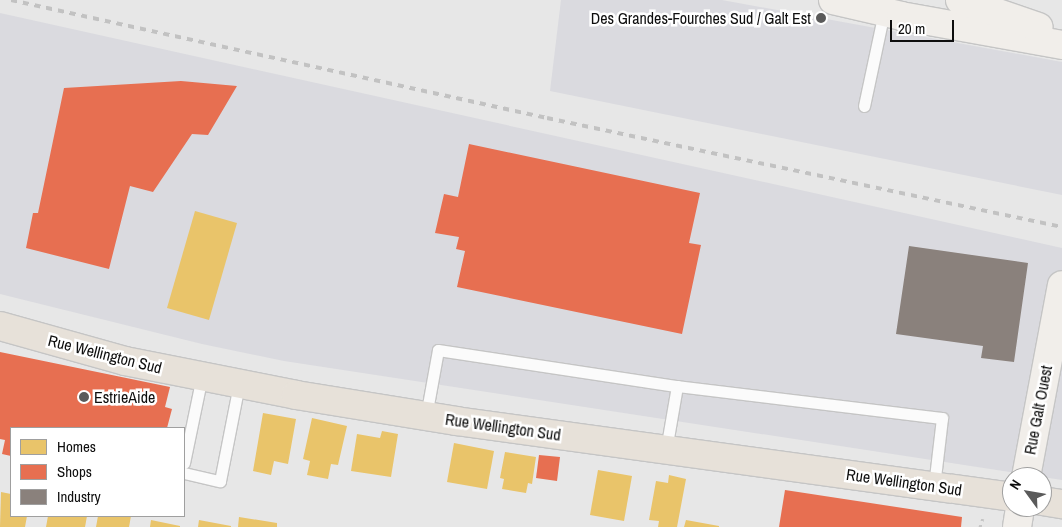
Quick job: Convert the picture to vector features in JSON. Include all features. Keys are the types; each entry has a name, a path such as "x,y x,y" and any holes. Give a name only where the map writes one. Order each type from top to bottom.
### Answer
{"main road":[{"path":"833,0 886,4 1062,45"},
{"path":"960,0 1062,35"},
{"name":"Rue Galt Ouest","path":"1028,467 1062,285"},
{"name":"Rue Wellington Sud","path":"0,326 125,361 239,384 426,416 1002,496"}],"lane":[{"path":"864,106 886,4"},
{"path":"426,416 438,350 677,386 942,418 934,486"},
{"path":"185,457 202,376"},
{"path":"185,473 220,481 239,384"},
{"path":"666,450 677,386"}],"shaded area":[{"path":"561,0 722,0 1062,62 1062,195 550,91"},
{"path":"0,13 1062,248 1062,480 1052,478 1052,467 1002,467 1002,471 284,361 202,344 0,294"}],"building: Homes":[{"path":"195,211 237,223 209,320 167,308"},
{"path":"263,413 296,419 288,464 274,461 271,475 253,471"},
{"path":"312,418 347,426 338,465 331,464 328,479 307,475 310,461 303,459"},
{"path":"382,431 398,434 391,477 351,471 357,434 380,438"},
{"path":"454,443 494,451 487,489 447,482"},
{"path":"505,452 536,457 532,484 528,483 526,493 502,489 504,479 500,478"},
{"path":"598,470 632,476 624,521 590,515"},
{"path":"669,475 686,479 677,527 658,527 659,521 649,520 656,481 668,483"},
{"path":"1,492 10,494 10,517 27,517 25,527 0,527"},
{"path":"48,517 87,517 85,527 46,527"},
{"path":"98,517 131,517 129,527 96,527"},
{"path":"239,517 277,523 277,527 238,527"},
{"path":"151,520 180,526 180,527 150,527"},
{"path":"199,520 231,526 231,527 198,527"},
{"path":"686,520 719,526 719,527 684,527"}],"building: Shops":[{"path":"181,81 237,86 208,135 192,134 153,192 130,186 109,269 26,248 33,213 38,213 64,88"},
{"path":"469,144 700,193 689,243 701,245 682,334 457,287 465,251 456,249 459,237 435,233 444,194 458,197"},
{"name":"EstrieAide","path":"0,352 170,387 165,407 172,409 167,427 10,427 10,456 2,454 5,440 0,439"},
{"path":"539,455 560,457 557,481 536,478"},
{"path":"785,490 962,517 961,527 779,527"}],"building: Industry":[{"path":"909,246 1028,263 1014,362 981,358 983,346 896,334"}],"railway":[{"path":"11,0 547,118 1062,227"}],"place":[{"name":"Des Grandes-Fourches Sud / Galt Est","path":"821,18"},
{"name":"EstrieAide","path":"84,397"}]}
